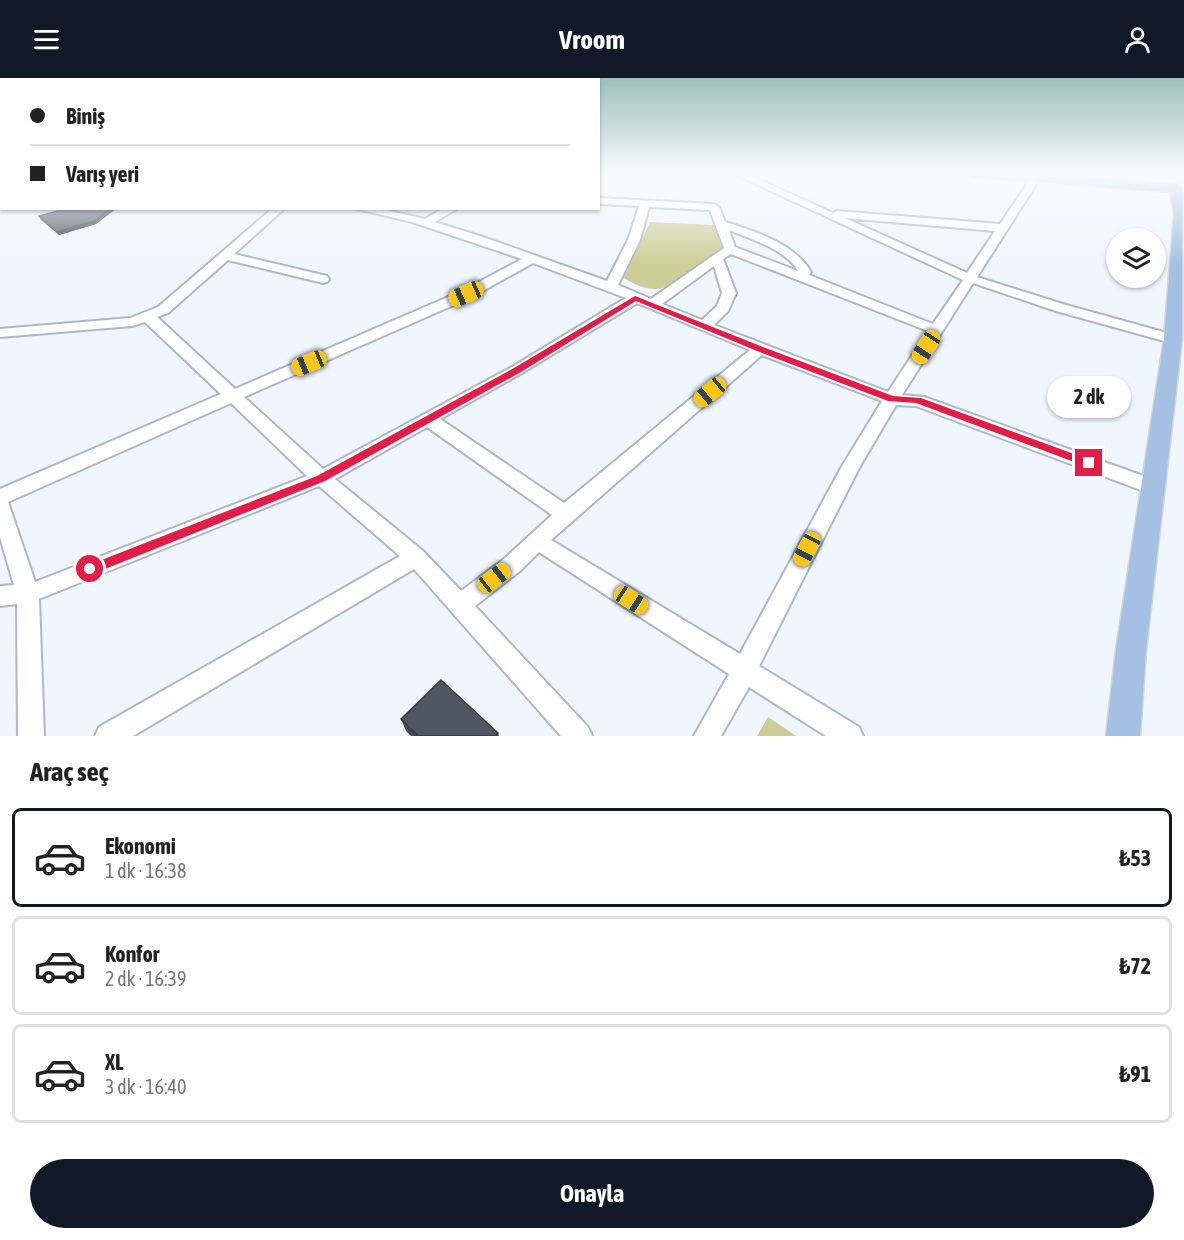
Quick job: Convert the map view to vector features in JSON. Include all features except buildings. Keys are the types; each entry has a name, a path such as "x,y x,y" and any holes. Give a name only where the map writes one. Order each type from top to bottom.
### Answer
{"main road":[{"path":"1123,736 1131,650 1173,339 1181,214 1178,204"}],"street":[{"path":"611,287 634,240 645,204"},
{"path":"657,204 714,207 730,249 937,330"},
{"path":"805,204 969,278 1061,308 1173,339"},
{"path":"707,736 744,671 850,468 891,399 969,278 1021,204"},
{"path":"0,333 132,322 163,310 278,210"},
{"path":"367,210 425,223 479,239 611,287 760,349 891,399 918,400 1153,487"},
{"path":"425,223 449,210"},
{"path":"824,212 1002,228"},
{"path":"720,224 757,237 796,260 804,267 805,272 801,277"},
{"path":"653,304 730,249"},
{"path":"224,255 323,279"},
{"path":"704,326 723,308 729,293 717,258"},
{"path":"0,497 466,294 531,259"},
{"path":"0,604 321,478 517,370 635,298"},
{"path":"147,316 321,478 416,557 579,736"},
{"path":"459,606 760,349"},
{"path":"428,419 565,514"},
{"path":"0,505 28,594 31,736"},
{"path":"537,541 850,736"},
{"path":"108,736 416,557"},
{"path":"0,596 28,594"}],"green space":[{"path":"650,222 714,225 722,249 665,287 649,289 638,286 624,278"},
{"path":"768,717 796,736 757,736"}],"route":[{"path":"90,569 321,478 517,370 635,298 891,399 918,400 1089,463"}]}
